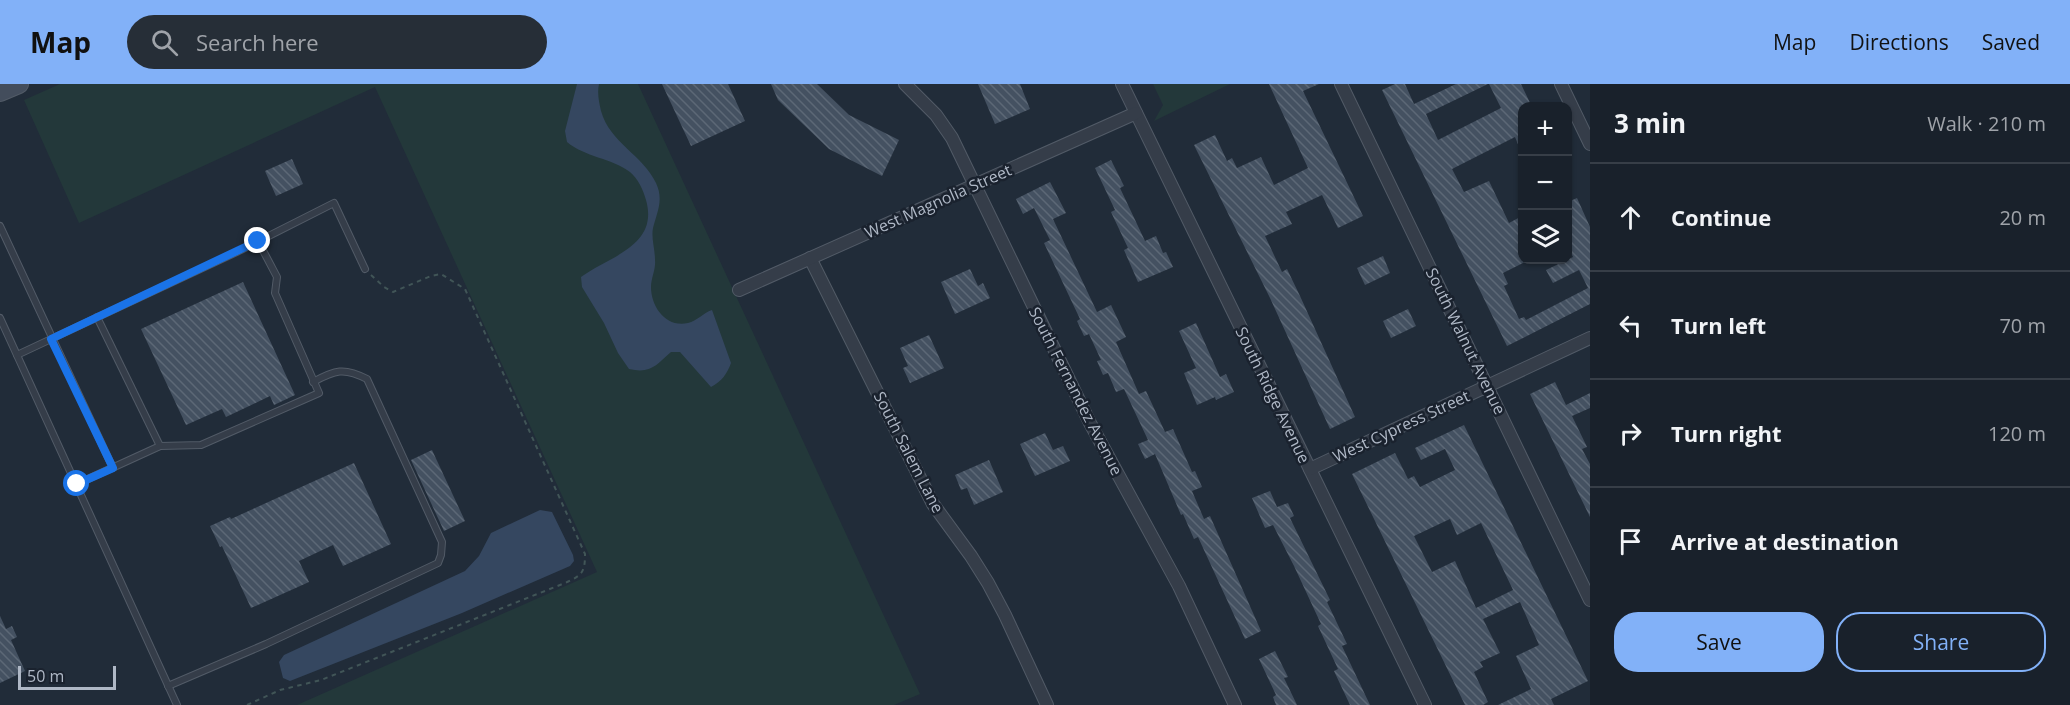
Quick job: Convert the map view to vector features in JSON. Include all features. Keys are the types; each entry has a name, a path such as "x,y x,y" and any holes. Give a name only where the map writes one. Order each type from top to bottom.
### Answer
{"main road":[{"path":"0,92 19,84"}],"street":[{"name":"South Fernandez Avenue","path":"905,84 941,122 952,138 1090,423 1174,577 1235,705"},
{"name":"South Ridge Avenue","path":"1122,84 1425,705"},
{"name":"South Walnut Avenue","path":"1341,84 1590,600"},
{"path":"1561,84 1590,144"},
{"name":"West Magnolia Street","path":"739,290 1136,113"},
{"name":"South Salem Lane","path":"810,258 933,504 971,555 988,583 1047,705"},
{"name":"West Cypress Street","path":"1310,469 1590,338"}],"lane":[{"path":"17,355 334,203 365,269"},
{"path":"0,226 113,468"},
{"path":"77,484 160,446 201,445 319,393 275,293 277,277 258,241"},
{"path":"97,317 160,446"},
{"path":"0,318 177,705"},
{"path":"168,686 266,644 438,563 442,542 367,379 352,371 333,371 313,382"}],"path":[{"path":"247,705 280,690 321,680 565,583 579,576 585,567 585,554 465,289 441,274 393,292 384,287 365,269"}],"green space":[{"path":"60,84 638,84 920,694 894,705 297,705 597,572 375,87 79,223 24,100"},
{"path":"1153,84 1230,84 1154,121 1163,105"}],"water":[{"path":"577,84 599,84 599,101 605,122 643,164 656,183 660,200 653,228 655,263 651,284 654,302 661,314 680,324 691,322 712,310 731,363 724,377 711,387 680,352 671,352 648,369 629,369 582,287 581,277 618,256 639,239 648,216 643,192 638,181 630,172 567,142 565,131"},
{"path":"540,510 552,512 573,555 574,561 570,566 462,613 290,681 283,678 279,662 284,655 465,571 479,556 491,533"}],"building":[{"path":"662,84 728,84 745,121 691,146"},
{"path":"771,84 817,84 849,115 899,140 882,176 829,149 778,100"},
{"path":"978,84 1020,84 1030,109 995,124"},
{"path":"1269,84 1319,84 1303,91 1363,216 1338,228 1322,195 1286,212 1292,224 1265,236 1282,272 1287,269 1355,417 1330,429 1270,298 1194,145 1215,135 1227,161 1232,158 1237,168 1261,157 1274,185 1308,168"},
{"path":"1395,84 1405,84 1414,104 1456,84 1488,84 1426,114 1438,140 1501,108 1489,84 1521,84 1530,102 1518,102 1518,144 1515,137 1452,169 1464,192 1489,181 1509,223 1518,218 1518,264 1521,264 1503,273 1508,284 1504,286 1519,319 1524,317 1526,320 1588,288 1579,270 1553,283 1546,270 1558,264 1572,264 1572,200 1577,198 1590,227 1590,304 1507,346 1382,90"},
{"path":"292,159 303,184 276,196 265,171"},
{"path":"1111,160 1124,186 1120,188 1145,241 1156,236 1163,253 1166,252 1173,267 1138,282 1124,250 1128,248 1111,212 1115,210 1095,168"},
{"path":"1050,182 1066,213 1053,219 1097,312 1111,305 1126,337 1116,342 1139,394 1146,391 1165,432 1173,429 1192,472 1195,471 1202,487 1192,491 1204,519 1210,516 1261,631 1245,639 1198,537 1194,539 1183,514 1181,515 1155,454 1145,459 1138,444 1148,440 1124,389 1116,392 1108,373 1103,375 1097,361 1101,360 1089,334 1084,336 1077,321 1080,319 1044,243 1050,240 1034,208 1023,214 1016,199"},
{"path":"1383,256 1390,273 1365,285 1357,268"},
{"path":"970,269 978,286 983,283 990,298 955,314 941,282"},
{"path":"243,282 295,395 274,405 270,396 226,417 222,409 186,425 141,329"},
{"path":"1408,309 1416,326 1391,338 1383,321"},
{"path":"1196,323 1220,377 1226,374 1234,392 1197,405 1184,373 1196,368 1179,331"},
{"path":"929,335 944,368 910,383 903,368 908,366 900,348"},
{"path":"1555,382 1566,405 1590,393 1590,408 1572,416 1587,447 1582,449 1590,464 1590,517 1530,394"},
{"path":"1464,425 1588,681 1551,699 1554,705 1498,705 1531,689 1516,656 1539,645 1520,602 1483,619 1500,653 1480,662 1483,667 1474,672 1488,702 1483,705 1465,705 1352,474 1395,453 1408,479 1414,476 1420,487 1455,470 1445,449 1421,460 1415,448","holes":["1450,519 1457,535 1481,523 1513,590 1476,608 1455,561 1432,572 1414,536"]},
{"path":"1045,433 1053,450 1063,446 1070,461 1035,476 1020,444"},
{"path":"432,450 465,521 444,531 411,460"},
{"path":"989,460 1003,492 974,505 967,488 961,490 955,475"},
{"path":"354,463 391,544 343,566 333,545 299,561 309,582 251,608 210,526 230,517 231,519"},
{"path":"1270,491 1277,507 1288,503 1294,516 1290,518 1330,600 1327,602 1347,644 1342,646 1370,705 1350,705 1334,671 1338,669 1318,626 1321,624 1294,566 1273,525 1265,528 1252,498"},
{"path":"0,616 6,629 12,626 17,637 11,640 25,671 0,683"},
{"path":"1275,651 1288,677 1284,678 1297,705 1276,705 1273,697 1276,695 1259,659"}],"route":[{"path":"77,484 113,468 51,339 258,241"}]}
